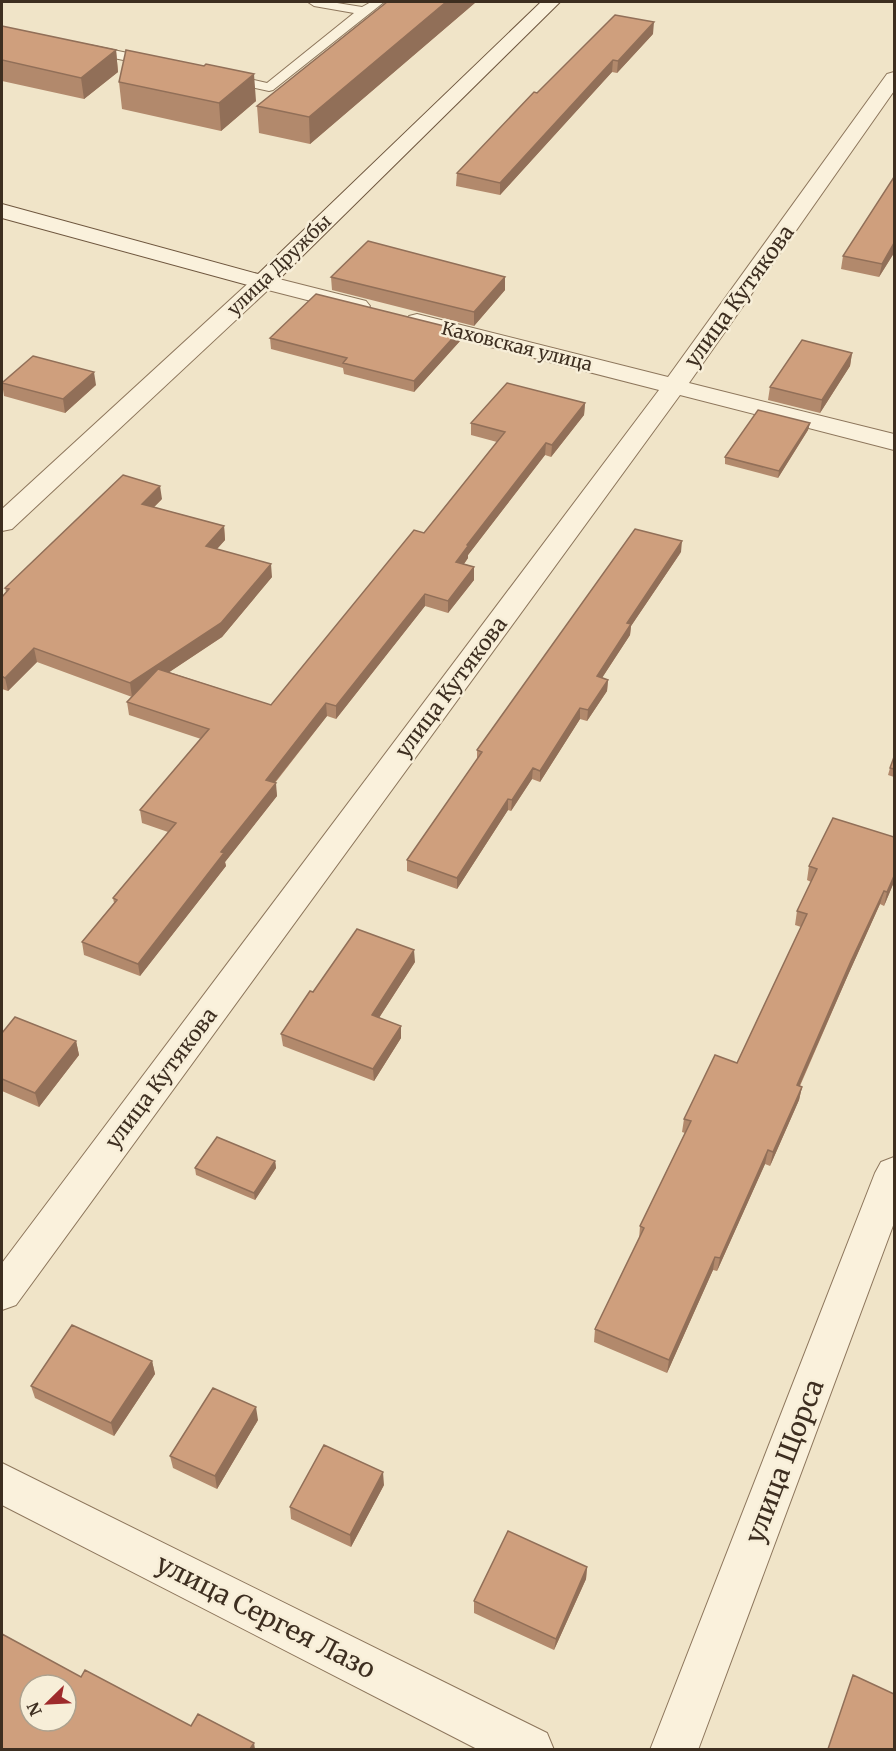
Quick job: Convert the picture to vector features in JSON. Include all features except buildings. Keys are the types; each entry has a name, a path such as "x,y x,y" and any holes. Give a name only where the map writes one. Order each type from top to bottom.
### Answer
{"street":[{"name":"улица Дружбы","path":"2,523 263,282 551,2"},
{"name":"улица Кутякова","path":"2,1293 675,385 894,78"},
{"name":"Каховская улица","path":"2,211 263,282 894,442"},
{"name":"улица Щорса","path":"674,1749 894,1173"},
{"name":"улица Сергея Лазо","path":"2,1483 530,1749"}],"lane":[{"path":"314,2 364,11"},
{"path":"211,74 269,87 378,2"},
{"path":"71,45 164,65"}]}
